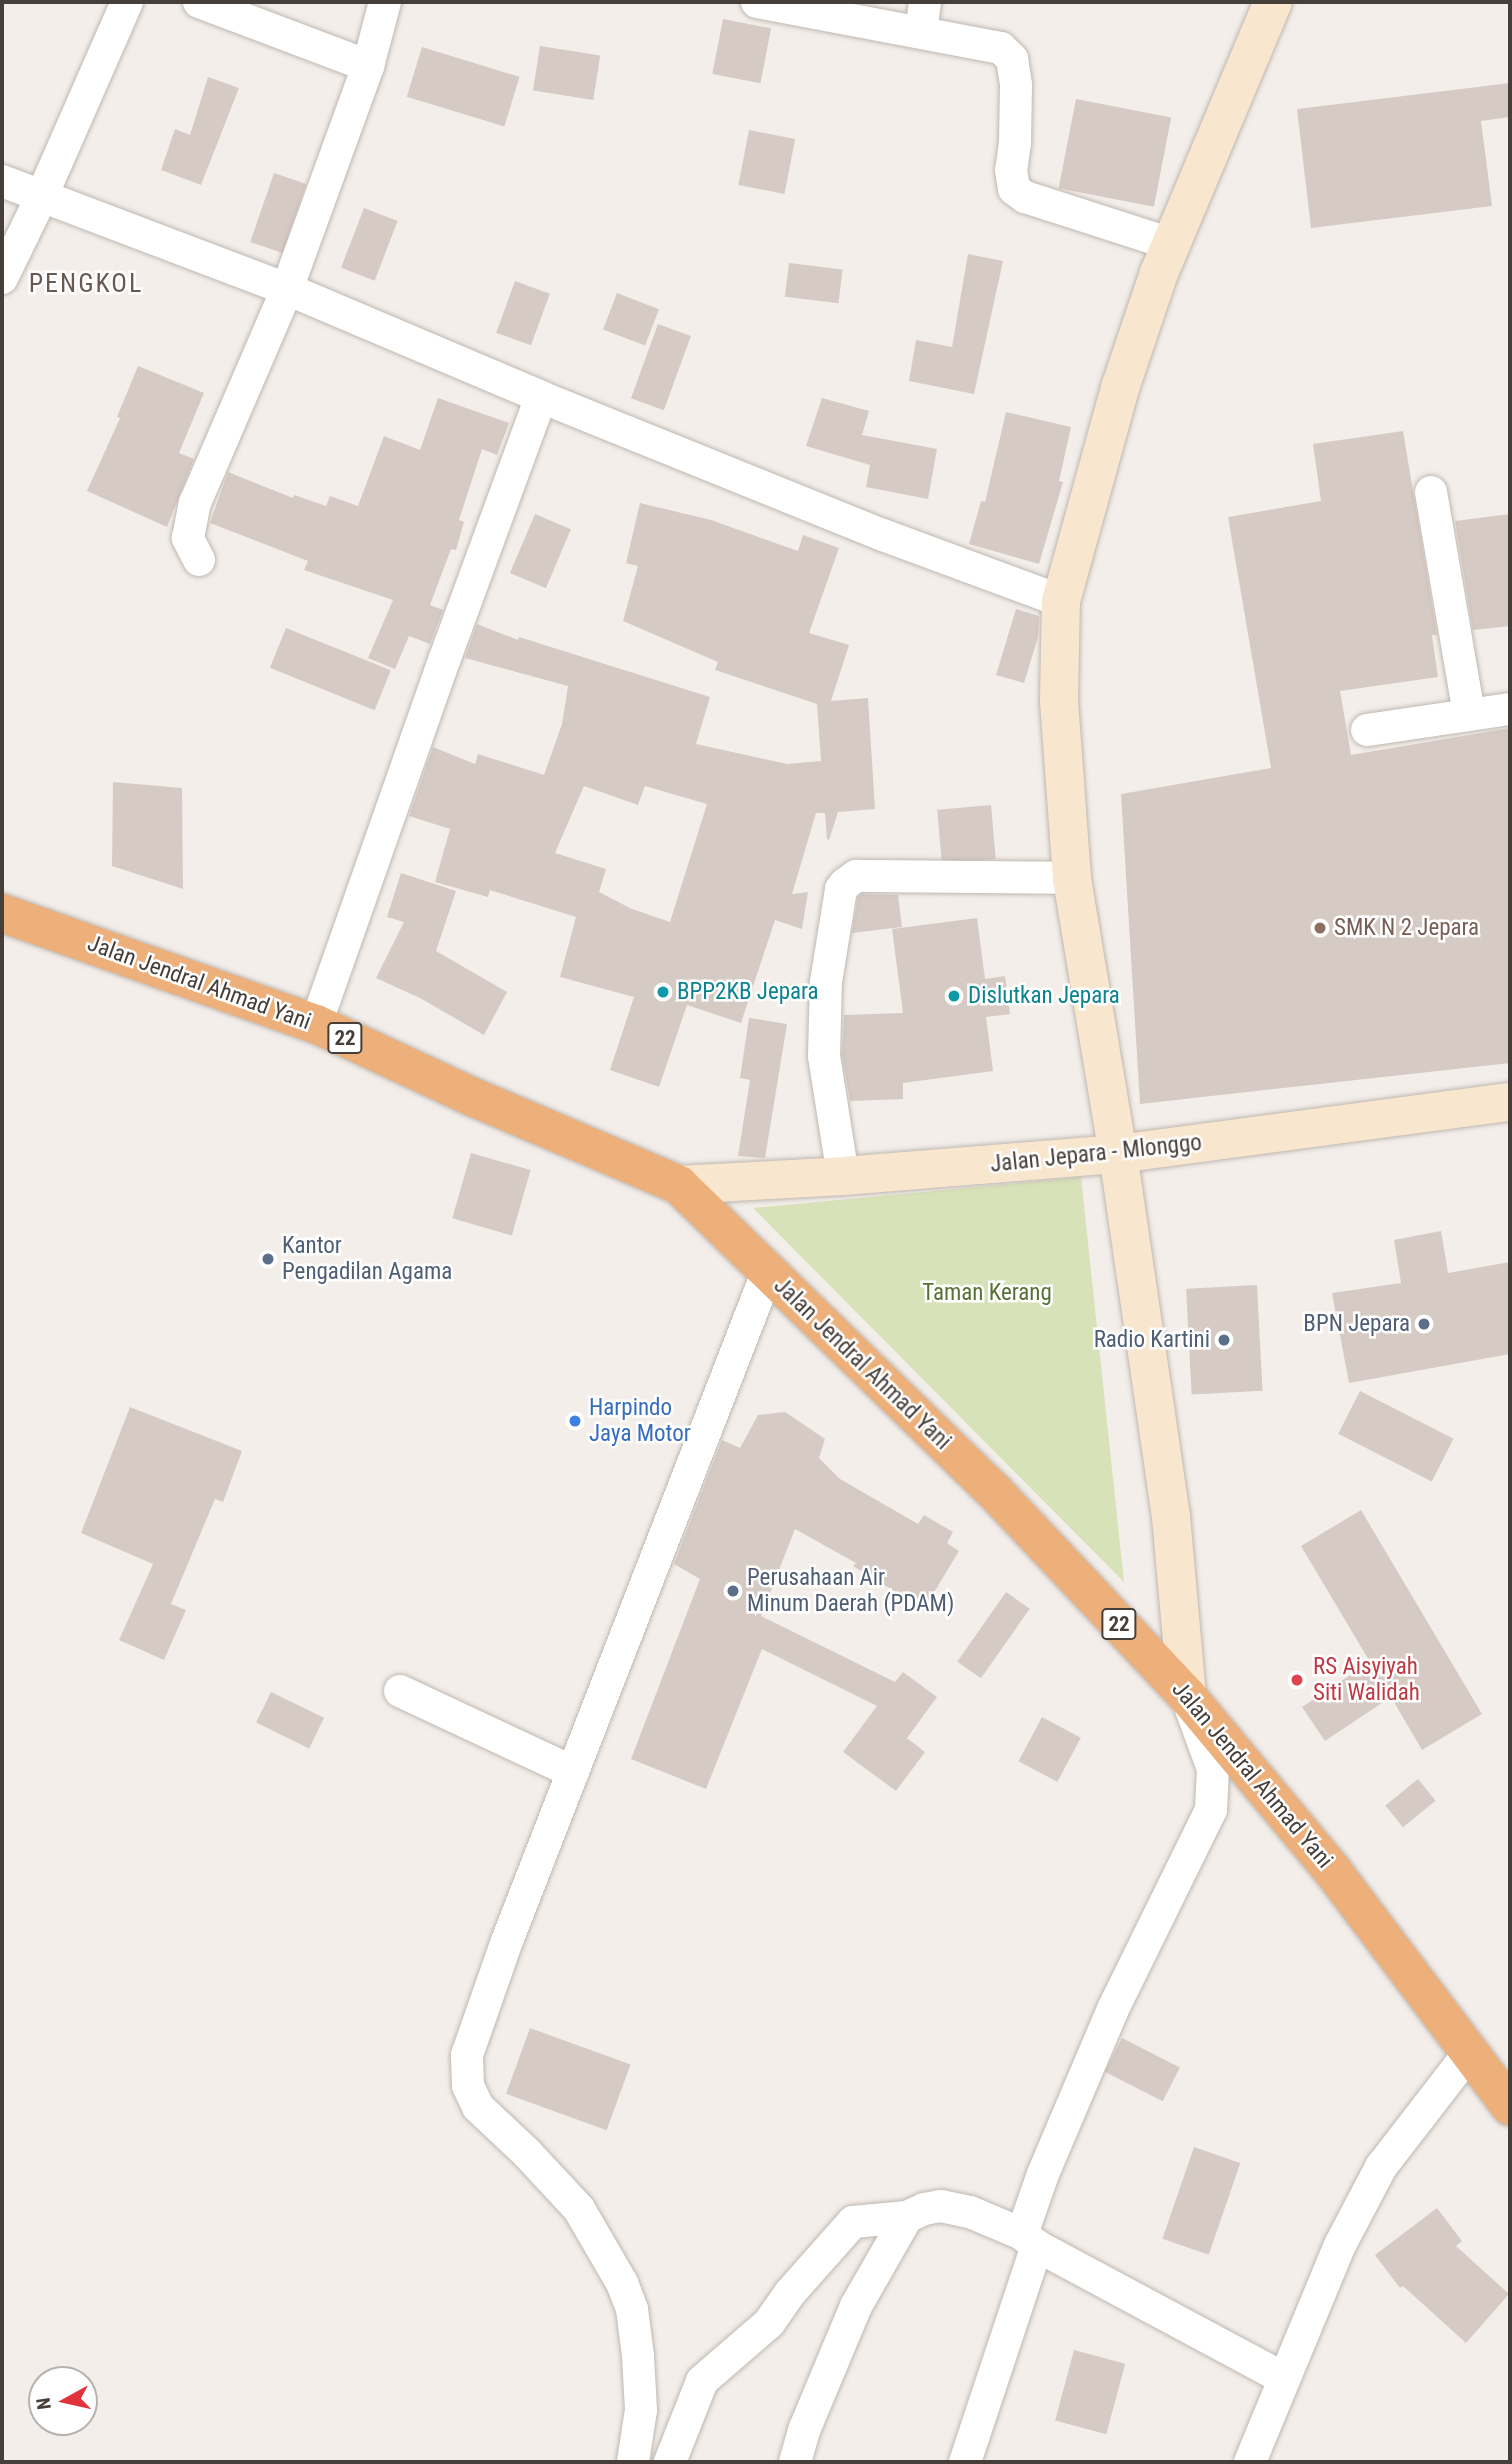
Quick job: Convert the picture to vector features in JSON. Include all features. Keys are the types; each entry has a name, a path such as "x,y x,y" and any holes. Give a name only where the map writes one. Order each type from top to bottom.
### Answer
{"highway":[{"name":"Jalan Jendral Ahmad Yani","path":"2,913 316,1024 475,1098 679,1185 995,1492 1187,1696 1332,1870 1510,2106"}],"street":[{"path":"2,278 41,198 127,2"},
{"path":"200,2 368,66"},
{"path":"199,560 188,538 195,503 287,289 368,66 385,2"},
{"path":"757,2 923,17 1001,48 1012,59 1016,85 1015,144 1011,170 1014,189 1025,197 1171,244"},
{"path":"965,2462 1030,2240 1043,2174 1113,2009 1211,1810 1213,1769 1187,1696 1171,1517 1118,1154 1072,878 1059,701 1061,601 1121,385 1171,244 1273,2"},
{"path":"2,181 287,289 541,397 883,535 1061,601"},
{"path":"316,1024 445,658 541,397"},
{"path":"1431,492 1469,715"},
{"path":"1367,730 1510,709"},
{"path":"843,1177 824,1056 826,982 839,900 845,884 856,876 1072,878"},
{"name":"Jalan Jepara - Mlonggo","path":"679,1185 843,1177 1118,1154 1510,1102"},
{"path":"633,2462 641,2410 638,2357 632,2309 622,2283 579,2209 527,2153 478,2108 466,2072 467,2055 507,1941 767,1273"},
{"path":"400,1691 573,1772"},
{"path":"1250,2462 1340,2245 1381,2167 1469,2053"},
{"path":"670,2462 702,2381 769,2323 790,2293 853,2222 907,2217 924,2209 954,2207 1030,2240 1283,2378"},
{"path":"795,2462 805,2428 856,2306 907,2217"}],"green space":[{"name":"Taman Kerang","path":"1081,1177 1124,1582 753,1208"}],"building":[{"path":"723,19 771,28 760,83 712,74"},
{"path":"540,46 600,56 593,100 533,90"},
{"path":"422,47 520,77 504,127 407,97"},
{"path":"208,77 239,88 201,185 161,170 175,129 190,135"},
{"path":"1510,83 1510,117 1481,121 1492,206 1311,228 1297,109"},
{"path":"1076,99 1171,118 1154,207 1059,188"},
{"path":"749,130 795,139 784,194 738,185"},
{"path":"274,173 306,184 282,253 250,242"},
{"path":"364,208 398,221 375,281 341,268"},
{"path":"968,254 1003,261 974,394 909,381 916,340 952,347"},
{"path":"789,263 843,270 838,303 785,297"},
{"path":"515,281 550,294 531,345 496,333"},
{"path":"617,293 659,309 645,346 603,329"},
{"path":"658,324 691,336 664,410 631,398"},
{"path":"138,366 204,393 179,453 194,459 167,527 87,491 120,418 117,417"},
{"path":"438,398 509,423 497,455 482,449 459,520 464,522 456,550 451,549 430,605 443,610 430,644 409,636 395,669 368,658 393,600 304,570 308,561 210,523 228,472 293,498 294,495 326,506 330,496 358,506 384,436 420,450"},
{"path":"822,398 869,411 862,435 937,449 928,499 866,487 870,465 806,446"},
{"path":"1006,412 1071,427 1059,481 1063,482 1039,564 969,544 981,501 985,502"},
{"name":"SMK N 2 Jepara","path":"1403,431 1437,635 1432,635 1438,677 1340,691 1351,755 1510,728 1510,1063 1140,1104 1121,794 1271,768 1228,517 1321,501 1313,444"},
{"path":"640,503 711,520 798,551 803,535 839,548 809,633 849,645 831,701 868,698 875,809 838,812 829,840 825,813 816,813 792,894 808,892 802,929 775,920 741,1023 687,1005 659,1087 610,1070 634,997 560,977 576,917 490,890 488,897 435,882 450,829 409,816 433,747 475,764 478,754 544,775 562,724 568,686 465,658 477,624 518,640 519,637 710,697 696,744 787,764 821,761 817,704 715,670 718,662 623,621 638,566 626,563","holes":["584,786 638,805 645,786 707,804 670,922 632,909 599,892 606,869 555,853"]},
{"path":"535,514 571,529 546,588 510,573"},
{"path":"1510,514 1510,626 1473,630 1455,521"},
{"path":"1016,609 1039,616 1038,637 1024,683 996,675"},
{"path":"286,628 391,670 375,710 270,668"},
{"path":"113,782 182,788 183,889 112,866"},
{"path":"991,805 996,859 942,864 937,810"},
{"path":"401,873 456,891 436,951 507,992 484,1035 420,998 376,978 404,922 387,917"},
{"path":"862,894 898,895 902,927 852,933 858,897"},
{"name":"Dislutkan Jepara","path":"977,918 985,979 1005,976 1010,1014 986,1017 993,1071 903,1083 903,1099 850,1101 842,1055 844,1015 903,1013 892,929"},
{"path":"749,1018 787,1024 765,1158 738,1156 750,1080 740,1078"},
{"path":"471,1153 531,1170 512,1235 452,1218"},
{"name":"BPN Jepara","path":"1441,1231 1448,1273 1510,1262 1510,1354 1349,1383 1332,1293 1401,1283 1394,1240"},
{"name":"Radio Kartini","path":"1257,1285 1263,1391 1192,1395 1186,1289"},
{"path":"1360,1391 1454,1439 1432,1481 1338,1434"},
{"path":"130,1407 242,1451 223,1502 215,1499 171,1604 186,1610 164,1660 119,1640 153,1564 81,1533"},
{"name":"Perusahaan Air Minum Daerah (PDAM)","path":"785,1412 825,1439 819,1458 840,1479 918,1524 924,1515 953,1532 947,1543 959,1551 924,1609 853,1566 856,1563 795,1529 761,1616 895,1682 903,1672 937,1697 907,1738 925,1752 896,1791 843,1752 877,1706 762,1649 706,1789 631,1759 700,1579 674,1564 722,1440 740,1448 758,1415"},
{"path":"1361,1510 1482,1714 1422,1750 1391,1697 1325,1741 1302,1707 1370,1662 1301,1546"},
{"path":"1006,1592 1030,1609 981,1678 957,1662"},
{"path":"271,1692 324,1718 309,1748 256,1723"},
{"path":"1042,1717 1081,1738 1057,1782 1019,1761"},
{"path":"1418,1779 1436,1801 1403,1827 1385,1805"},
{"path":"530,2028 631,2065 607,2130 506,2094"},
{"path":"1122,2038 1180,2068 1163,2101 1105,2072"},
{"path":"1194,2147 1240,2163 1209,2255 1162,2239"},
{"path":"1437,2208 1462,2241 1456,2246 1509,2294 1466,2343 1403,2286 1400,2288 1375,2255"},
{"path":"1074,2350 1125,2364 1106,2434 1055,2421"}],"place":[{"name":"SMK N 2 Jepara","path":"1320,928"},
{"name":"BPP2KB Jepara","path":"663,992"},
{"name":"Dislutkan Jepara","path":"954,996"},
{"name":"Kantor Pengadilan Agama","path":"268,1259"},
{"name":"BPN Jepara","path":"1424,1324"},
{"name":"Radio Kartini","path":"1224,1340"},
{"name":"Harpindo Jaya Motor","path":"575,1421"},
{"name":"Perusahaan Air Minum Daerah (PDAM)","path":"733,1591"},
{"name":"RS Aisyiyah Siti Walidah","path":"1297,1680"}],"district":[{"name":"PENGKOL","path":"86,284"}]}
